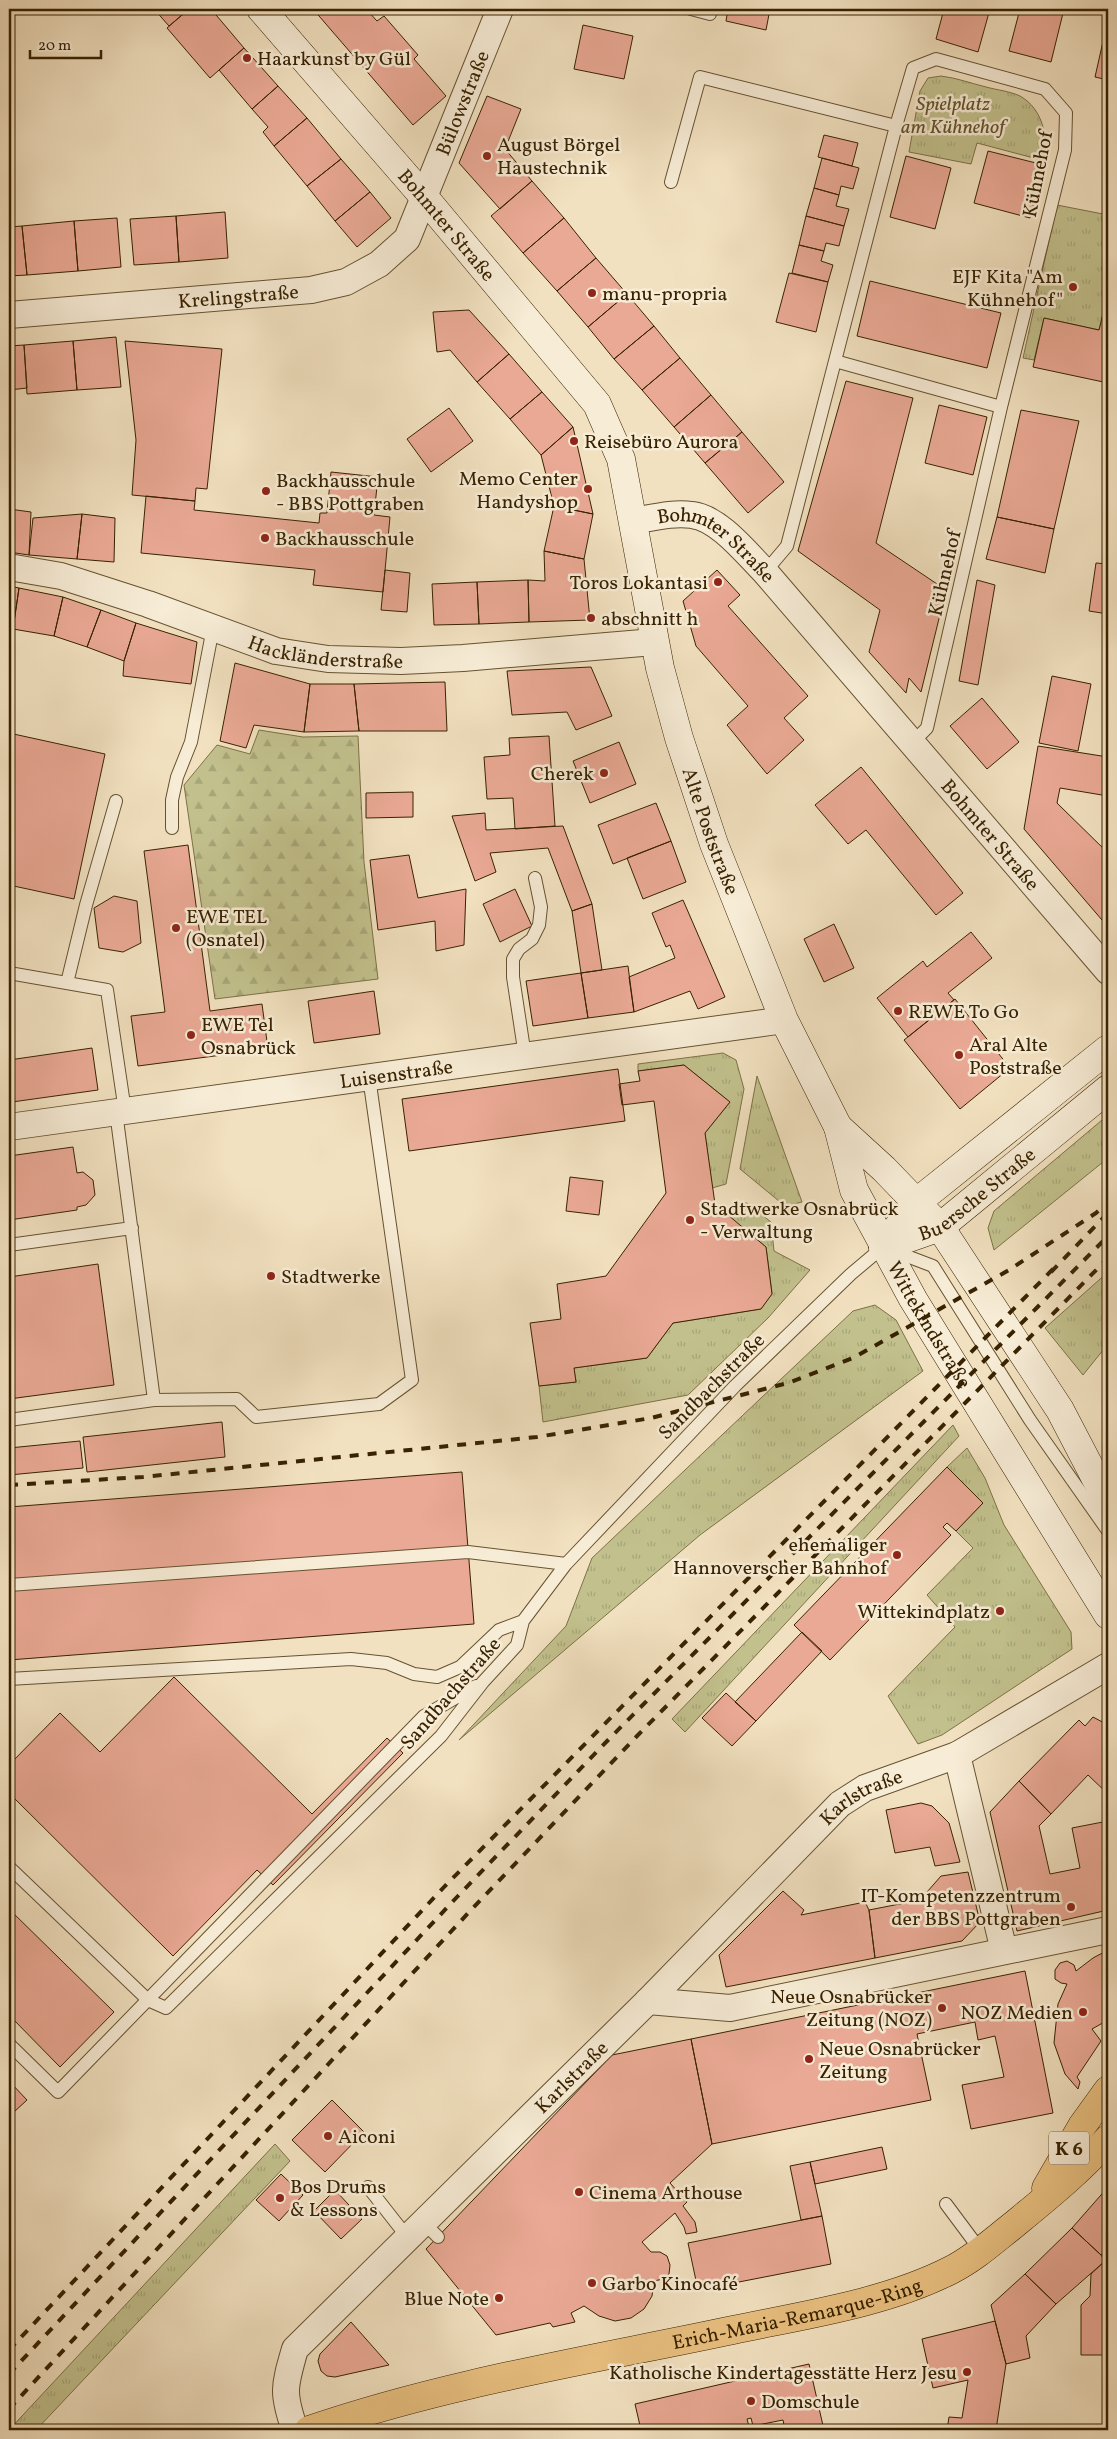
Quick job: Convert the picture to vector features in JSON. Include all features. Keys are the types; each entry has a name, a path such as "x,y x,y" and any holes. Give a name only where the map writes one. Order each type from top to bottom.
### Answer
{"main road":[{"name":"Bohmter Straße","path":"261,9 424,197 597,404 621,459 633,520"},
{"name":"Alte Poststraße","path":"633,520 654,642 679,738 714,844 784,1020 838,1127 854,1190 883,1246"},
{"name":"Buersche Straße","path":"883,1246 917,1202 1108,1049"},
{"name":"Buersche Straße","path":"883,1246 940,1227 1108,1088"},
{"name":"Alte Poststraße","path":"838,1127 917,1202"},
{"path":"917,1202 940,1227 1060,1410 1108,1502"},
{"name":"Wittekindstraße","path":"883,1246 1020,1474 1108,1615"},
{"name":"Erich-Maria-Remarque-Ring","path":"1033,2208 1082,2126 1108,2090"},
{"name":"Erich-Maria-Remarque-Ring","path":"308,2430 358,2413 424,2395 888,2295 923,2284 953,2269 981,2251 1092,2158 1108,2139"}],"street":[{"name":"Bülowstraße","path":"424,197 500,9"},
{"name":"Krelingstraße","path":"9,315 311,290 346,282 379,264 407,239 424,197"},
{"name":"Bohmter Straße","path":"633,520 670,515 693,515 720,527 765,572 1108,971"},
{"name":"Hackländerstraße","path":"9,567 61,576 276,651 328,659 401,661 463,658 654,642"},
{"name":"Luisenstraße","path":"9,1127 784,1020"},
{"path":"1004,1951 957,1755 1108,1666"},
{"name":"Karlstraße","path":"295,2430 286,2405 285,2383 295,2349 423,2232 840,1804 865,1788 957,1755"},
{"path":"648,2001 730,2008 1108,1930"}],"lane":[{"path":"691,9 710,14"},
{"name":"Kühnehof","path":"765,572 787,546 896,126 913,68 936,59 1045,89 1066,113 1065,150 1001,407 927,728 913,742"},
{"path":"671,182 700,77 896,126"},
{"path":"835,361 1001,407"},
{"path":"172,828 172,800 177,777 191,742 214,628"},
{"path":"67,983 116,801"},
{"path":"525,1056 513,977 513,959 519,949 532,939 539,925 541,908 534,878"},
{"path":"9,973 107,990 132,1228 154,1400"},
{"path":"9,1420 154,1400 237,1399 256,1417 379,1404 412,1380 369,1077"},
{"path":"9,1245 132,1228"},
{"name":"Wittekindstraße","path":"883,1246 932,1266 1030,1420 1108,1531"},
{"name":"Sandbachstraße","path":"148,2000 166,2008 441,1736 482,1682 517,1645 522,1621 566,1564 734,1386 851,1274 883,1246"},
{"path":"9,1585 468,1552 566,1564"},
{"path":"9,1679 351,1659 388,1663 414,1674 437,1677 460,1667 499,1630 522,1621"},
{"path":"9,2044 58,2092 424,1716 482,1682"},
{"path":"9,1867 148,2000"},
{"path":"368,2187 423,2232"},
{"path":"946,2204 981,2251"}],"green space":[{"name":"Spielplatz am Kühnehof","path":"941,76 1012,93 1028,102 1034,108 1042,124 1046,143 1045,161 977,143 971,164 909,152 920,91 928,78"},
{"name":"EJF Kita \"Am Kühnehof\"","path":"1057,205 1108,215 1108,294 1099,330 1044,318 1034,360 1023,358"},
{"path":"259,730 303,737 358,736 364,862 378,979 215,999 184,785 217,745 250,754"},
{"path":"723,1053 736,1060 744,1089 726,1184 712,1188 705,1133 730,1102 684,1065 638,1071 638,1064"},
{"path":"757,1076 802,1202 785,1206 740,1169"},
{"path":"1108,1115 1108,1158 994,1250 988,1228 994,1211"},
{"path":"739,1203 747,1203 771,1222 774,1251 810,1270 768,1318 688,1395 543,1422 539,1386 576,1382 574,1368 647,1358 673,1323 761,1309 772,1293 766,1247 726,1214"},
{"path":"1108,1272 1108,1344 1083,1375 1045,1328"},
{"path":"875,1305 896,1320 923,1371 700,1535 459,1740 566,1626 592,1558 853,1311"},
{"path":"953,1425 959,1436 685,1732 672,1719"},
{"name":"Wittekindplatz","path":"967,1448 985,1478 1004,1525 1071,1632 1072,1649 942,1735 918,1744 888,1696 955,1627 927,1595 973,1548 956,1531 983,1503 947,1467"},
{"path":"275,2144 290,2161 36,2430 9,2430"}],"building":[{"path":"154,9 189,9 169,26"},
{"path":"189,9 211,9 244,48 210,78 167,28"},
{"path":"313,9 366,9 377,21 384,16 418,55 414,59 446,96 413,125"},
{"path":"728,9 770,9 766,30 726,21"},
{"path":"944,9 990,9 978,52 936,39"},
{"path":"1020,9 1064,9 1051,62 1009,51"},
{"path":"1108,19 1108,80 1095,77"},
{"path":"583,25 633,36 624,79 574,69"},
{"path":"244,48 278,86 252,109 219,70"},
{"path":"278,86 307,118 274,146 263,132 268,127 252,109"},
{"name":"August Börgel Haustechnik","path":"487,96 521,109 505,149 532,181 500,209 459,163"},
{"path":"307,118 341,159 307,186 274,146"},
{"path":"824,135 858,143 852,166 818,157"},
{"path":"988,151 1044,165 1030,218 974,203"},
{"path":"906,156 951,168 935,229 890,217"},
{"path":"822,158 859,168 853,189 841,186 839,195 814,188"},
{"path":"341,159 370,192 335,221 307,186"},
{"path":"532,181 564,218 523,253 491,216"},
{"path":"814,188 839,195 836,206 849,209 844,226 806,216"},
{"path":"370,192 391,218 357,247 335,221"},
{"path":"225,212 228,258 179,262 176,216"},
{"path":"176,216 179,262 134,265 130,219"},
{"path":"806,216 844,226 839,246 826,243 824,251 799,245"},
{"path":"117,218 121,267 78,271 74,221"},
{"path":"564,218 596,258 557,291 523,253"},
{"path":"74,221 78,271 27,275 22,226"},
{"path":"22,226 27,275 9,276 9,227"},
{"path":"799,245 824,251 821,261 833,265 828,282 792,273"},
{"name":"manu-propria","path":"596,258 627,294 588,327 557,291"},
{"path":"789,273 828,282 816,332 776,322"},
{"path":"870,281 1001,313 987,368 857,336"},
{"path":"627,294 654,326 614,359 588,327"},
{"path":"1108,294 1108,383 1033,367 1044,318 1099,330"},
{"path":"469,310 509,354 477,382 450,350 437,352 433,312"},
{"path":"654,326 680,358 642,390 614,359"},
{"path":"116,337 121,387 77,390 73,341"},
{"path":"73,341 77,390 27,394 24,345"},
{"path":"125,341 222,349 207,489 196,488 195,501 132,495 136,440"},
{"path":"24,345 27,388 9,390 9,346"},
{"path":"509,354 542,392 510,419 477,382"},
{"path":"680,358 711,395 674,427 642,390"},
{"path":"846,381 913,398 876,543 946,590 921,692 909,678 906,693 869,652 880,610 798,551"},
{"path":"542,392 573,427 541,455 510,419"},
{"path":"711,395 742,432 705,463 674,427"},
{"path":"939,405 987,417 973,475 925,463"},
{"path":"449,408 473,441 431,472 407,439"},
{"path":"1021,410 1079,421 1054,529 997,517"},
{"path":"573,427 593,514 554,506 541,455"},
{"path":"742,432 784,482 748,513 705,463"},
{"name":"Backhausschule","path":"331,472 378,477 374,515 390,517 383,592 313,585 315,570 141,553 146,496 195,501 194,510 319,523 320,513 327,513"},
{"path":"554,506 593,514 584,559 544,551"},
{"path":"9,509 31,512 29,555 9,552"},
{"path":"82,514 115,518 114,562 77,559"},
{"path":"82,514 77,559 29,555 33,518"},
{"path":"997,517 1054,529 1045,573 986,559"},
{"path":"544,551 584,559 590,620 529,622 528,580 545,581"},
{"path":"1096,563 1108,564 1108,614 1089,611"},
{"path":"385,570 410,573 407,612 381,610"},
{"path":"717,570 740,595 728,606 808,696 784,718 804,740 767,774 727,725 748,706 696,646 683,601"},
{"path":"528,580 529,622 479,624 477,582"},
{"path":"977,580 995,585 978,685 959,681"},
{"path":"477,582 479,624 434,625 432,584"},
{"path":"9,586 19,588 13,629 9,628"},
{"path":"19,588 63,597 54,636 13,629"},
{"path":"63,597 101,610 87,647 54,636"},
{"path":"101,610 136,623 124,661 87,647"},
{"path":"136,623 197,642 191,684 123,676 124,661"},
{"path":"235,663 310,684 304,732 254,725 246,748 220,741"},
{"path":"591,667 612,716 576,730 567,712 512,715 507,671"},
{"path":"1052,676 1091,684 1078,751 1039,743"},
{"path":"445,682 447,731 359,731 354,684"},
{"path":"310,684 354,684 359,731 304,732"},
{"path":"982,698 1019,742 987,769 950,726"},
{"path":"9,733 105,754 74,899 9,885"},
{"path":"549,736 555,826 515,829 513,798 487,799 484,757 510,755 509,738"},
{"name":"Cherek","path":"619,742 636,784 590,803 573,761"},
{"path":"1038,746 1108,757 1108,796 1060,788 1057,803 1108,853 1108,927 1024,829"},
{"path":"861,767 963,893 936,915 866,830 848,844 815,805"},
{"path":"413,792 413,817 366,818 366,793"},
{"path":"656,803 671,841 613,864 598,825"},
{"path":"485,813 486,830 563,826 592,904 572,911 548,848 490,853 496,872 475,881 452,816"},
{"path":"671,841 686,882 643,899 627,858"},
{"name":"EWE TEL (Osnatel)","path":"188,845 210,1011 262,1004 268,1049 138,1066 131,1016 165,1012 144,851"},
{"path":"409,855 418,898 466,889 464,945 436,951 435,921 378,930 370,860"},
{"path":"515,889 532,926 500,942 483,904"},
{"path":"114,896 137,901 141,943 123,952 99,948 94,908"},
{"path":"683,900 725,997 698,1009 690,991 634,1012 629,977 675,958 670,945 666,947 652,913"},
{"path":"592,904 602,970 581,973 572,911"},
{"path":"834,924 854,968 824,982 804,939"},
{"path":"971,932 992,958 948,993 954,1000 908,1037 877,998 923,961 927,967"},
{"path":"628,966 634,1012 588,1018 581,973"},
{"path":"581,973 588,1018 533,1026 526,981"},
{"path":"374,991 380,1034 314,1043 308,1001"},
{"path":"955,999 1010,1068 960,1109 904,1040"},
{"path":"92,1048 98,1090 12,1102 9,1060"},
{"name":"Stadtwerke Osnabrück - Verwaltung","path":"684,1065 730,1102 705,1133 715,1204 766,1247 772,1294 761,1309 673,1323 647,1358 574,1368 576,1382 539,1386 530,1323 561,1319 557,1284 606,1276 666,1193 654,1101 622,1105 619,1084 640,1081 638,1071"},
{"path":"618,1069 625,1121 409,1151 402,1099"},
{"path":"73,1147 77,1173 83,1172 93,1180 95,1195 86,1205 77,1207 77,1210 9,1220 9,1156"},
{"path":"570,1177 603,1181 599,1215 566,1211"},
{"path":"98,1264 114,1385 9,1399 9,1277"},
{"path":"222,1422 225,1457 87,1472 83,1437"},
{"path":"80,1441 83,1468 9,1475 9,1448"},
{"name":"ehemaliger Hannoverscher Bahnhof","path":"947,1467 983,1503 956,1531 947,1523 943,1527 951,1535 830,1660 794,1625"},
{"path":"462,1472 474,1624 9,1660 9,1507"},
{"path":"802,1632 822,1651 756,1721 735,1702"},
{"path":"174,1677 312,1814 387,1738 403,1753 273,1885 257,1870 173,1956 9,1793 9,1765 60,1713 100,1752"},
{"path":"726,1693 756,1721 732,1746 702,1718"},
{"path":"1093,1717 1108,1725 1108,1794 1088,1775 1051,1814 1019,1781 1079,1720 1085,1726"},
{"path":"1019,1781 1051,1814 1039,1826 1050,1874 1080,1868 1072,1828 1108,1821 1108,1860 1106,1860 1108,1870 1108,1910 1017,1931 990,1812"},
{"path":"921,1803 932,1806 949,1823 960,1862 935,1866 930,1847 895,1853 886,1810"},
{"path":"968,1872 980,1922 962,1941 875,1958 869,1910 920,1900 941,1876"},
{"path":"783,1891 804,1910 801,1915 865,1902 869,1910 875,1958 726,1987 719,1955"},
{"path":"9,1909 114,2012 60,2067 9,2015"},
{"name":"NOZ Medien","path":"1108,1950 1108,2020 1092,2029 1101,2041 1077,2077 1080,2082 1078,2089 1065,2074 1054,2043 1058,2004 1067,1984 1055,1979 1055,1970 1060,1963 1067,1961 1074,1965 1076,1971 1093,1958"},
{"name":"Neue Osnabrücker Zeitung","path":"1025,1971 1053,2113 971,2129 962,2085 1004,2077 995,2036 978,2040 975,2022 917,2034 931,2100 712,2144 691,2039"},
{"name":"Cinema Arthouse","path":"691,2039 712,2144 670,2183 687,2202 683,2206 695,2222 697,2232 686,2234 675,2213 642,2242 651,2252 660,2252 667,2256 670,2265 669,2274 663,2279 654,2281 652,2296 644,2309 631,2318 615,2321 599,2316 584,2306 571,2313 575,2322 553,2327 550,2323 496,2335 426,2249 612,2055"},
{"path":"9,2081 27,2100 14,2112 9,2107"},
{"name":"Aiconi","path":"332,2100 364,2132 325,2172 292,2140"},
{"path":"882,2147 887,2169 815,2184 810,2162"},
{"path":"810,2162 822,2216 801,2220 790,2166"},
{"name":"Bos Drums & Lessons","path":"281,2174 303,2195 279,2221 256,2200"},
{"path":"1108,2187 1108,2247 1101,2255 1072,2228"},
{"path":"335,2190 362,2219 341,2239 314,2211"},
{"path":"822,2216 831,2264 698,2290 688,2243"},
{"path":"1072,2228 1105,2261 1056,2304 1025,2274"},
{"path":"1105,2261 1104,2355 1081,2355 1081,2305 1090,2296 1091,2274"},
{"path":"1025,2274 1056,2304 1026,2336 1030,2358 1006,2364 991,2305"},
{"name":"Katholische Kindertagesstätte Herz Jesu","path":"995,2321 1006,2364 996,2430 947,2430 949,2417 962,2418 968,2380 933,2388 922,2339"},
{"path":"351,2322 389,2365 335,2377 327,2376 321,2371 318,2361 320,2354"},
{"name":"Domschule","path":"809,2364 824,2430 785,2430 783,2420 753,2426 751,2418 747,2419 750,2430 715,2430 715,2426 710,2427 711,2430 641,2430 635,2404"}],"railway":[{"path":"9,1485 143,1477 537,1437 651,1418 788,1383 853,1358 1009,1270 1096,1213 1108,1202"},
{"path":"1051,1272 1108,1213"},
{"path":"9,2374 457,1897 611,1737 1108,1236"},
{"path":"9,2409 471,1910 637,1736 1108,1258"},
{"path":"9,2350 445,1886 1054,1268"}],"place":[{"name":"Haarkunst by Gül","path":"247,58"},
{"name":"August Börgel Haustechnik","path":"487,156"},
{"name":"EJF Kita \"Am Kühnehof\"","path":"1073,287"},
{"name":"manu-propria","path":"592,293"},
{"name":"Reisebüro Aurora","path":"574,441"},
{"name":"Memo Center Handyshop","path":"588,489"},
{"name":"Backhausschule - BBS Pottgraben","path":"266,491"},
{"name":"Backhausschule","path":"265,538"},
{"name":"Toros Lokantasi","path":"718,582"},
{"name":"abschnitt h","path":"591,618"},
{"name":"Cherek","path":"604,773"},
{"name":"EWE TEL (Osnatel)","path":"176,928"},
{"name":"REWE To Go","path":"898,1011"},
{"name":"EWE Tel Osnabrück","path":"191,1035"},
{"name":"Aral Alte Poststraße","path":"959,1055"},
{"name":"Stadtwerke Osnabrück - Verwaltung","path":"690,1220"},
{"name":"Stadtwerke","path":"271,1276"},
{"name":"ehemaliger Hannoverscher Bahnhof","path":"897,1555"},
{"name":"Wittekindplatz","path":"1000,1611"},
{"name":"IT-Kompetenzzentrum der BBS Pottgraben","path":"1071,1907"},
{"name":"Neue Osnabrücker Zeitung (NOZ)","path":"942,2008"},
{"name":"NOZ Medien","path":"1083,2012"},
{"name":"Neue Osnabrücker Zeitung","path":"809,2059"},
{"name":"Aiconi","path":"328,2136"},
{"name":"Cinema Arthouse","path":"579,2192"},
{"name":"Bos Drums & Lessons","path":"280,2198"},
{"name":"Garbo Kinocafé","path":"592,2283"},
{"name":"Blue Note","path":"499,2298"},
{"name":"Katholische Kindertagesstätte Herz Jesu","path":"967,2372"},
{"name":"Domschule","path":"751,2401"}]}
